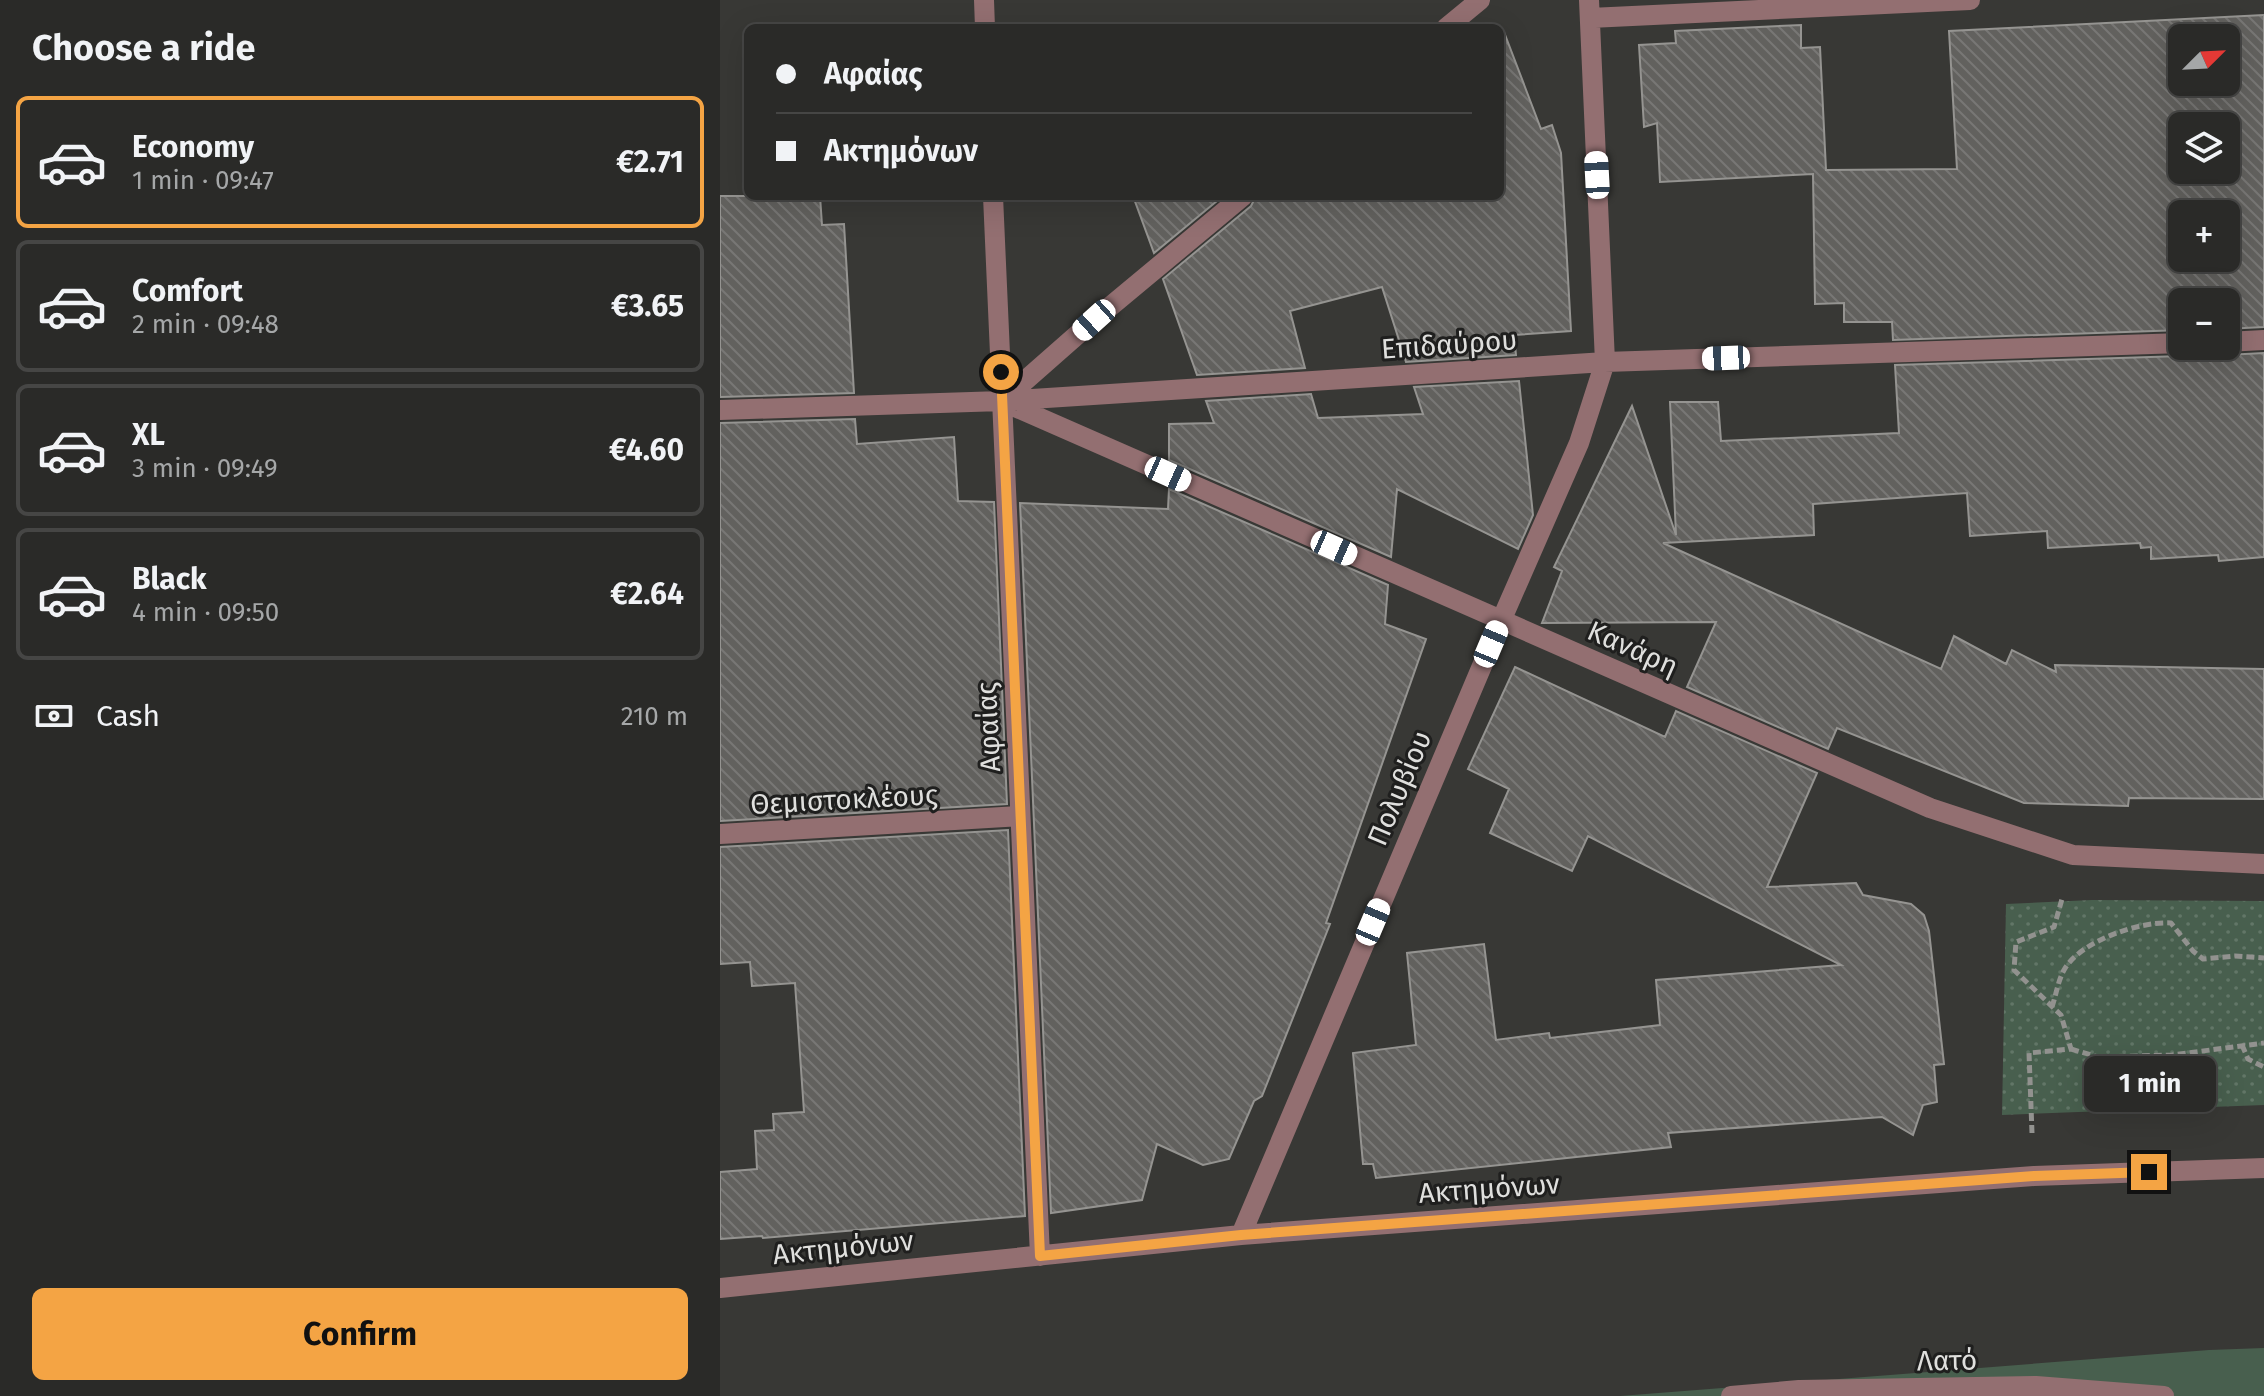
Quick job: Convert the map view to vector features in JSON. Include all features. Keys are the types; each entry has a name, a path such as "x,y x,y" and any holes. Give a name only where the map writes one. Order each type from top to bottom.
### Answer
{"street":[{"path":"984,0 985,24"},
{"path":"1451,24 1480,0"},
{"path":"1605,362 1590,9 1970,0"},
{"name":"Αφαίας","path":"993,200 1040,1256"},
{"path":"1002,401 1238,200"},
{"path":"2240,341 2264,340"},
{"name":"Επιδαύρου","path":"720,410 1002,401 1605,362 2168,343"},
{"name":"Πολυβίου","path":"1241,1235 1579,443 1605,362"},
{"name":"Κανάρη","path":"1002,401 1930,808 2073,855 2264,864"},
{"name":"Θεμιστοκλέους","path":"720,834 1020,816"},
{"name":"Ακτημόνων","path":"720,1288 1241,1235 2034,1176 2264,1168"},
{"name":"Λατό","path":"1731,1396 1799,1390 2036,1386 2164,1396"}],"path":[{"path":"2071,1049 2061,1015 2014,970 2016,942 2054,927 2073,855"},
{"path":"2052,1007 2065,969 2085,950 2107,936 2156,922 2171,923 2203,959 2235,956 2264,958"},
{"path":"2034,1176 2029,1053 2071,1049 2098,1057 2172,1055 2264,1043"},
{"path":"2242,1045 2248,1059 2264,1067"}],"green space":[{"path":"2092,900 2264,901 2264,1105 2002,1115 2006,904"},
{"path":"2264,1348 2264,1396 1620,1396 2209,1350"}],"building":[{"path":"2264,15 2264,327 2240,328 2240,288 2168,288 2168,330 1893,340 1892,322 1844,322 1844,303 1815,304 1813,174 1660,182 1657,123 1644,127 1639,45 1676,43 1675,31 1801,25 1801,48 1820,47 1826,170 1957,169 1949,31"},
{"path":"1504,32 1541,129 1552,125 1561,153 1571,331 1514,335 1516,355 1406,362 1382,287 1290,311 1305,368 1197,375 1163,279 1251,206 1254,200 1504,200"},
{"path":"720,196 744,196 744,200 820,200 822,225 844,224 854,393 720,397"},
{"path":"1134,200 1218,200 1154,253"},
{"path":"2264,353 2264,557 2219,561 2218,555 2151,559 2151,547 2141,548 2140,543 2048,548 2047,531 1970,536 1967,493 1813,504 1814,535 1663,543 1941,669 1954,636 2006,664 2012,650 2056,672 2055,665 2264,669 2264,799 2129,798 2128,806 2024,803 1837,728 1828,749 1687,687 1716,622 1542,623 1562,571 1554,567 1632,406 1676,535 1670,402 1718,402 1721,441 1899,433 1895,365 2168,356 2168,360 2240,360 2240,354"},
{"path":"1519,381 1533,515 1518,549 1397,489 1391,557 1169,460 1169,424 1214,423 1206,401 1311,394 1318,418 1423,414 1414,387"},
{"path":"855,419 857,444 954,437 958,501 994,502 1007,804 720,821 720,423"},
{"path":"1169,489 1388,585 1385,624 1426,639 1326,923 1330,924 1262,1096 1254,1101 1229,1159 1203,1165 1157,1144 1142,1200 1051,1213 1020,503 1168,509"},
{"path":"1515,667 1665,737 1676,711 1817,773 1767,887 1856,883 1863,895 1911,904 1924,915 1929,931 1944,1064 1934,1065 1937,1102 1923,1105 1913,1135 1882,1117 1668,1133 1671,1147 1376,1178 1373,1164 1363,1164 1353,1053 1416,1045 1407,953 1484,944 1496,1040 1549,1033 1550,1038 1660,1025 1656,980 1841,965 1588,836 1572,871 1490,833 1509,789 1468,769"},
{"path":"1008,830 1025,1216 720,1239 720,1172 757,1169 755,1131 774,1130 773,1114 804,1112 795,983 752,986 750,962 720,964 720,847"}],"route":[{"path":"1001,372 1040,1256 1241,1235 2034,1176 2149,1172"}]}
